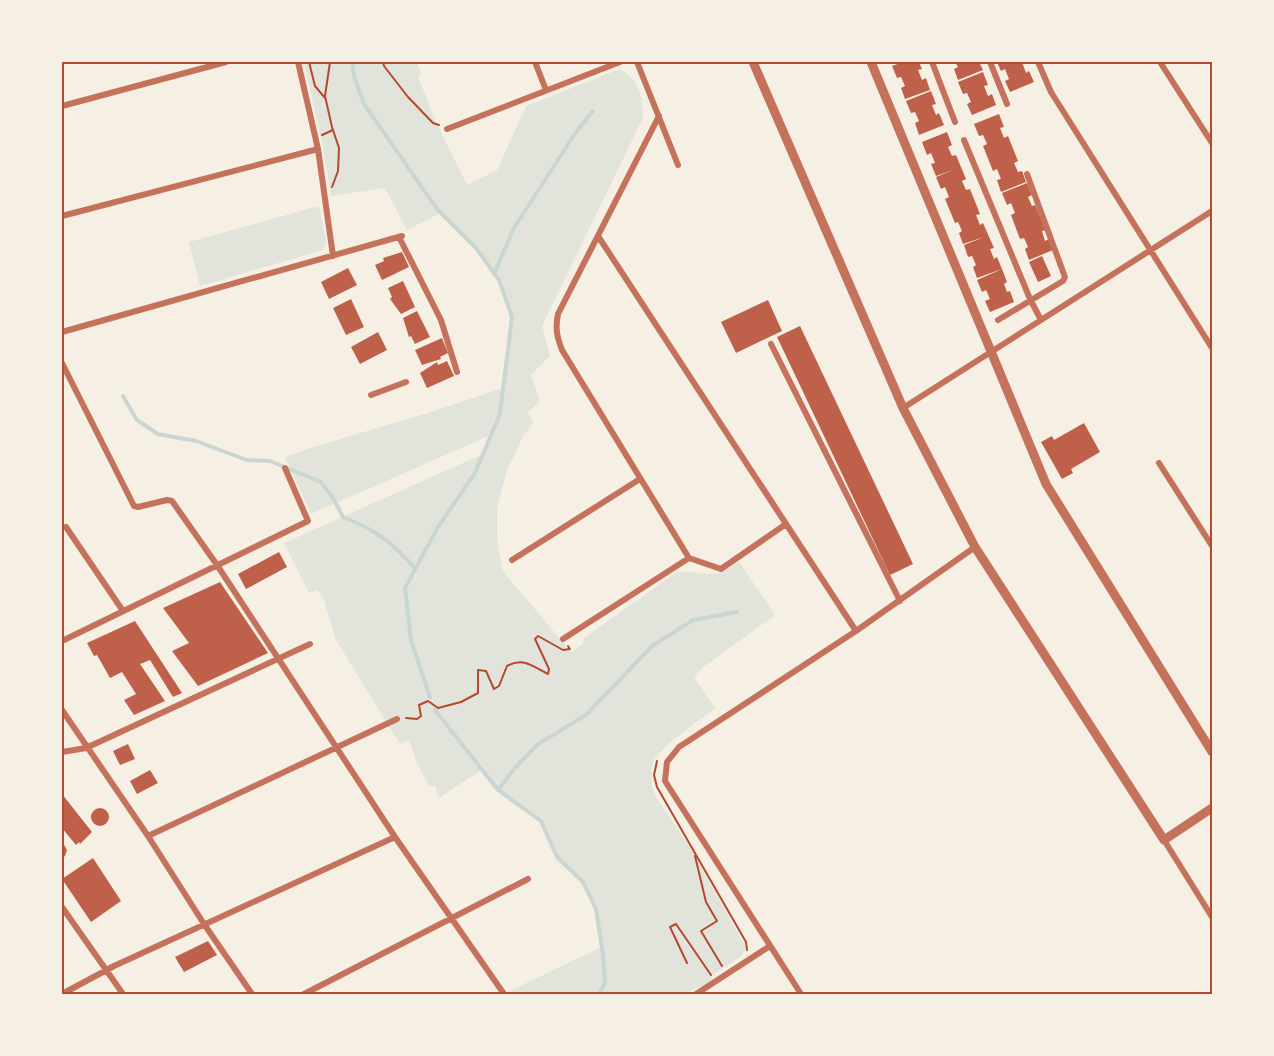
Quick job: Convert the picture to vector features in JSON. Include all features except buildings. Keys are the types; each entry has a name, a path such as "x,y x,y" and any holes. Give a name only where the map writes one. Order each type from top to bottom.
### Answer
{"street":[{"path":"62,106 226,62"},
{"path":"297,62 318,149 333,256"},
{"path":"535,62 546,90"},
{"path":"447,129 620,62"},
{"path":"636,62 678,165"},
{"path":"753,62 903,408 975,548 1212,917"},
{"path":"872,62 1046,484 1212,752"},
{"path":"932,62 955,122"},
{"path":"990,62 1007,104"},
{"path":"1038,62 1051,92 1212,348"},
{"path":"1160,62 1212,142"},
{"path":"659,116 558,314 557,337 562,350 689,558 722,568 786,524"},
{"path":"964,140 1030,299 1041,320"},
{"path":"62,216 318,149"},
{"path":"998,320 1063,281 1065,277 1027,174"},
{"path":"903,408 1212,211"},
{"path":"62,332 401,236 441,320 457,372"},
{"path":"598,236 856,631"},
{"path":"771,344 900,601"},
{"path":"62,363 134,506 172,501 217,565 395,837 504,994"},
{"path":"371,395 406,382"},
{"path":"1159,463 1212,546"},
{"path":"62,641 308,521 285,468"},
{"path":"512,560 640,479"},
{"path":"66,527 123,611"},
{"path":"801,994 665,780 667,762 679,747 856,631 975,548"},
{"path":"563,639 689,558"},
{"path":"62,752 86,748 310,644"},
{"path":"62,710 252,994"},
{"path":"148,836 397,719"},
{"path":"1164,840 1212,808"},
{"path":"62,994 106,969 395,837"},
{"path":"304,994 528,879"},
{"path":"62,907 123,994"},
{"path":"696,994 725,970 770,946"}],"path":[{"path":"309,62 315,86 326,100"},
{"path":"330,62 326,100 339,148 338,171"},
{"path":"383,62 408,97 433,123 447,129"},
{"path":"397,719 410,717 417,719 421,716 419,705 428,701 438,708 461,702 478,693 478,670 486,671 494,689 499,686 507,666 517,661 523,661 548,674 549,669 535,639 538,636 563,650 570,649 563,639"},
{"path":"661,754 654,775 657,787 746,942 746,953"},
{"path":"687,963 670,927 676,924 710,975 725,970 700,931 717,921 706,902 693,851"},
{"path":"707,941 714,939"}],"shaded area":[{"path":"304,62 417,62 421,74 418,76 436,123 467,185 497,170 526,106 620,69 632,78 639,90 643,118 542,326 550,356 531,375 540,401 527,413 534,422 523,436 506,473 497,508 497,542 503,571 571,652 583,644 584,638 680,572 713,574 739,562 775,615 703,667 694,677 715,708 670,742 655,758 651,769 654,794 691,849 745,946 740,957 711,976 707,984 688,994 512,994 510,991 601,947 596,909 583,882 557,857 541,821 498,790 481,770 439,798 435,786 429,786 416,761 409,740 400,744 336,640 324,600 317,590 309,593 284,543 483,454 491,435 311,514 285,457 503,388 512,317 499,280 476,248 441,213 407,230 385,188 331,196 323,147"},
{"path":"319,206 326,241 323,250 200,286 189,242"}],"waterway":[{"path":"352,62 354,76 364,104 437,209 476,248 499,280 512,317 500,414 475,473 438,527 405,588 411,640 430,697"},
{"path":"494,274 514,228 576,132 593,111"},
{"path":"123,396 137,420 158,434 196,441 247,460 270,461 321,482 343,517 383,538 415,569"},
{"path":"498,790 538,744 586,715 652,646 693,620 737,612"},
{"path":"435,710 498,790 541,821 557,857 583,882 596,909 603,955 605,983 599,994"}]}
